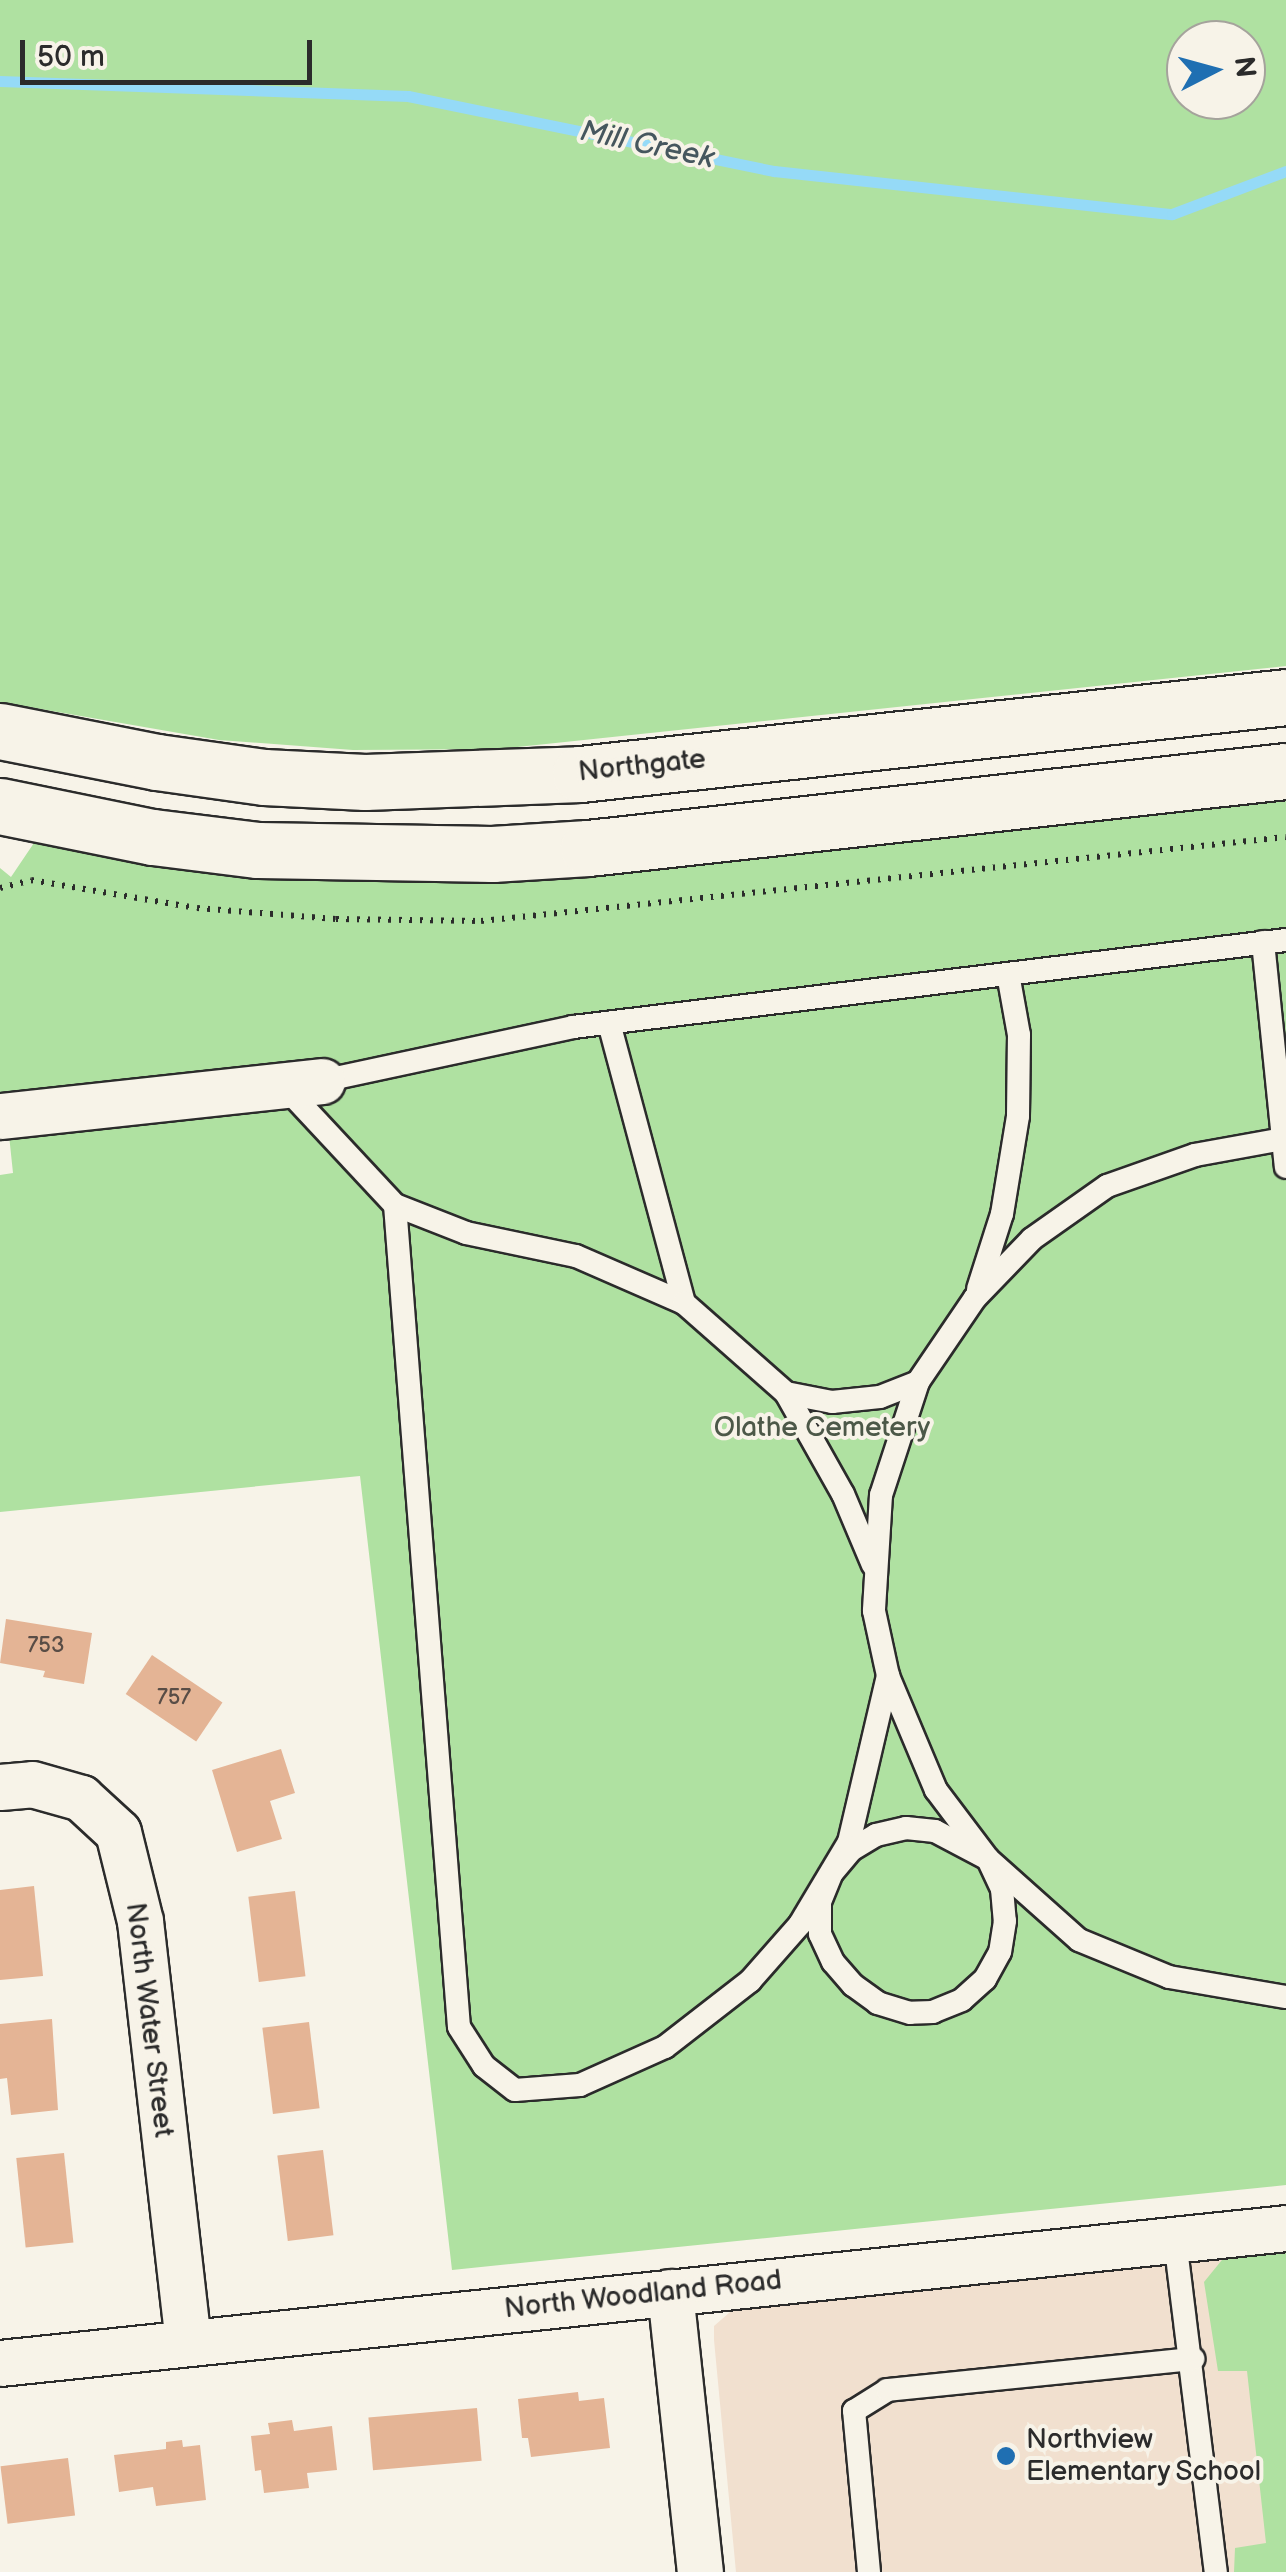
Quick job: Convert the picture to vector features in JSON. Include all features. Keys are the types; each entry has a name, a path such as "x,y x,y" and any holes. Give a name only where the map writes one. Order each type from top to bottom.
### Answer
{"main road":[{"name":"Northgate","path":"0,731 157,762 264,777 424,781 580,774 1286,696"},
{"path":"0,806 153,836 258,850 492,854 608,846 1286,771"}],"street":[{"path":"0,1116 303,1083"},
{"name":"North Water Street","path":"0,1787 32,1784 81,1798 118,1832 140,1920 188,2342"},
{"name":"North Woodland Road","path":"0,2363 1286,2228"},
{"path":"670,2292 700,2572"}],"lane":[{"path":"876,1572 843,1494 786,1393 684,1303 576,1256 466,1233 395,1205 303,1083 609,1023 1275,941 1286,1167"},
{"path":"975,1298 1002,1214 1018,1116 1019,1035 1008,974"},
{"path":"609,1023 684,1303"},
{"path":"1283,1138 1195,1156 1107,1186 1032,1238 975,1298 918,1382 881,1494 874,1611 888,1676 936,1790 988,1858 1078,1940 1169,1977 1286,1997"},
{"path":"395,1205 459,2027 484,2066 515,2090 580,2085 665,2047 750,1981 800,1924 850,1842 888,1676"},
{"path":"786,1393 832,1402 880,1398 918,1382"},
{"path":"906,1828 935,1831 988,1858 1002,1889 1005,1921 1000,1952 985,1979 962,2000 934,2012 910,2013 878,2003 853,1986 832,1962 820,1934 820,1902 832,1874 851,1850 876,1834 906,1828"},
{"path":"1175,2240 1216,2572"},
{"path":"868,2572 854,2411 887,2390 1192,2359"}],"shaded area":[{"name":"Northview Elementary School","path":"1286,2249 1286,2572 736,2572 714,2326 737,2306"}],"green space":[{"path":"0,0 1286,0 1286,666 499,749 353,750 219,740 0,702"},
{"name":"Olathe Cemetery","path":"1286,793 1286,2185 452,2270 360,1476 0,1512 0,1175 13,1173 5,1097 0,1097 0,868 11,877 38,837 149,858"},
{"path":"1286,2249 1286,2572 1234,2572 1235,2548 1266,2543 1247,2371 1218,2371 1204,2282 1226,2255"}],"building":[{"path":"6,1619 92,1633 84,1684 43,1677 45,1671 0,1663"},
{"path":"152,1655 222,1703 196,1741 126,1694"},
{"path":"281,1749 295,1793 270,1801 282,1839 237,1852 212,1770"},
{"path":"34,1886 43,1976 0,1980 0,1890"},
{"path":"295,1891 305,1976 259,1982 248,1897"},
{"path":"52,2019 58,2110 11,2115 7,2078 0,2079 0,2024"},
{"path":"309,2022 320,2108 273,2114 262,2028"},
{"path":"323,2150 333,2235 288,2241 277,2156"},
{"path":"64,2153 73,2243 26,2248 16,2158"},
{"path":"578,2392 579,2401 604,2398 610,2448 531,2457 528,2438 522,2438 518,2399"},
{"path":"477,2408 482,2461 373,2470 368,2417"},
{"path":"292,2420 294,2431 332,2426 337,2470 307,2473 309,2488 264,2493 261,2470 255,2471 251,2436 270,2434 268,2423"},
{"path":"182,2440 183,2447 200,2445 206,2500 156,2506 153,2487 119,2492 114,2455 166,2449 166,2442"},
{"path":"68,2458 75,2516 8,2524 1,2466"}],"waterway":[{"name":"Mill Creek","path":"0,81 408,96 774,171 1172,214 1286,171"}],"place":[{"name":"Northview Elementary School","path":"1006,2456"}]}
